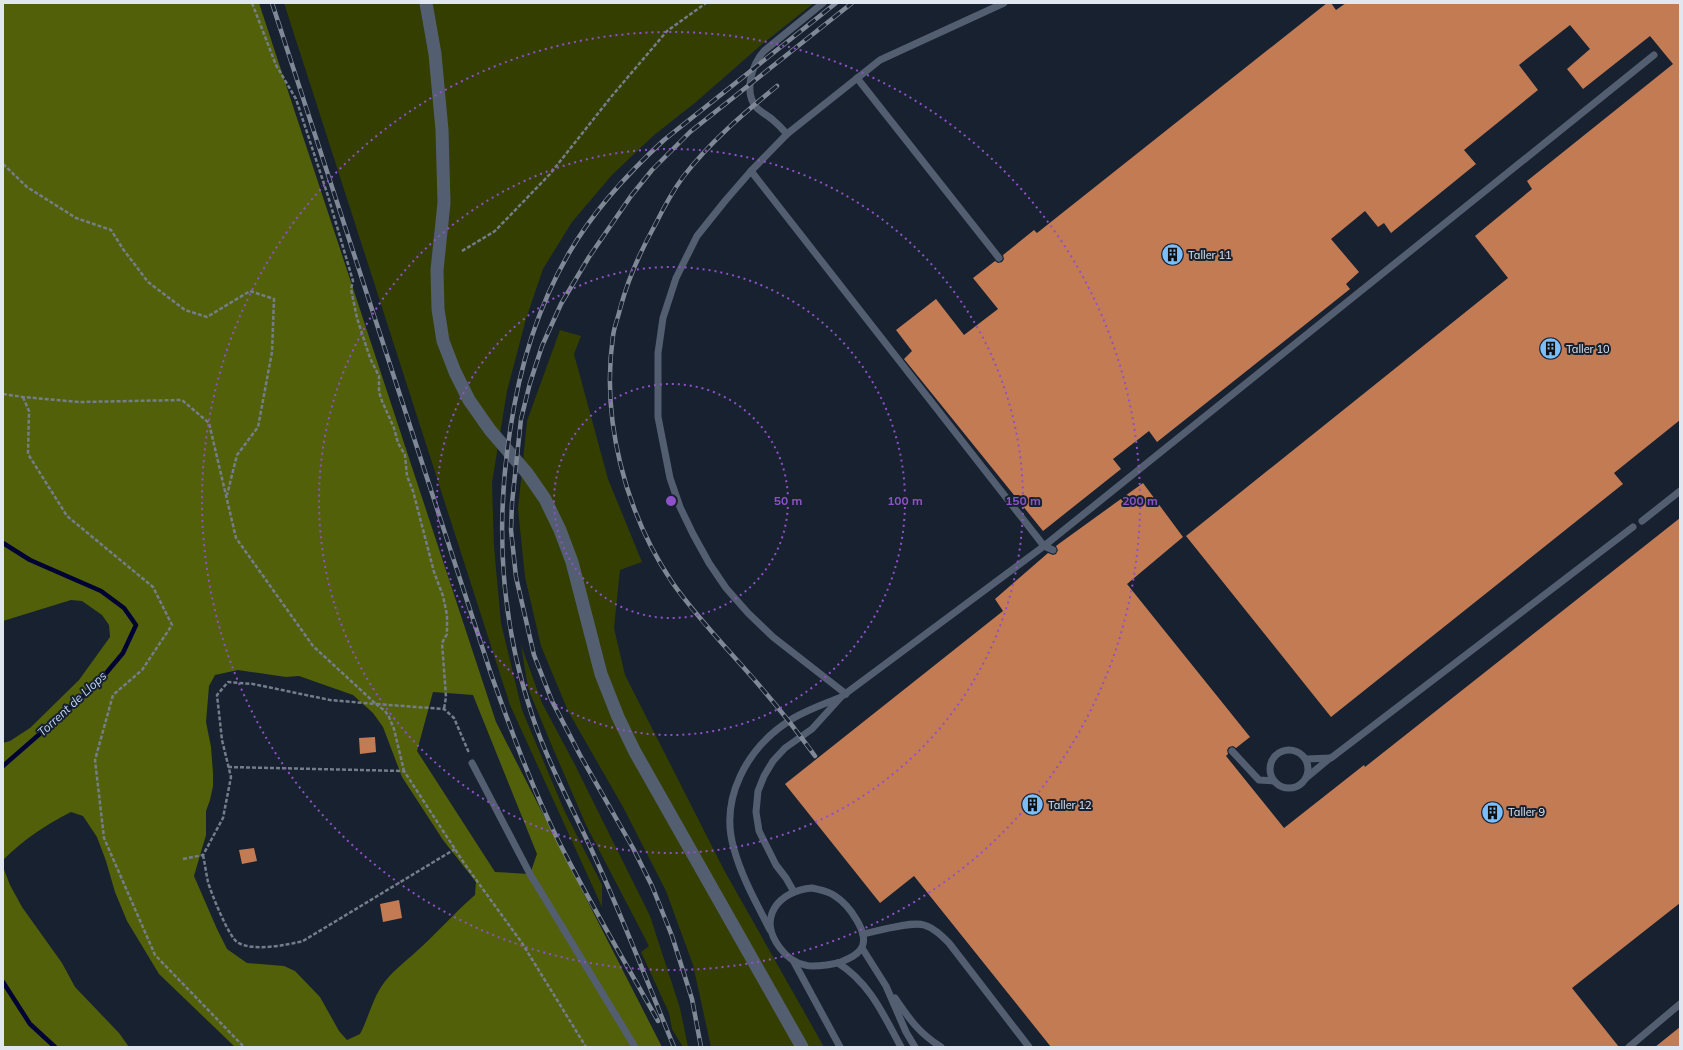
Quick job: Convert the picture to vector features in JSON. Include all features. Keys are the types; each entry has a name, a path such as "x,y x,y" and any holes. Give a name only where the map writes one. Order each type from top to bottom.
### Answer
{"street":[{"path":"426,3 435,54 442,130 444,203 437,270 438,309 444,341 454,372 490,430 527,472 544,499 560,530 572,562 601,674 618,717 635,752 802,1047"}],"lane":[{"path":"787,134 752,102 750,82 752,68 764,51 822,3"},
{"path":"844,696 773,637 748,613 726,588 709,563 680,507 670,478 663,449 658,417 658,353 663,318 676,278 697,236 751,171 787,134 880,60 1004,3"},
{"path":"794,892 776,865 759,831 756,812 758,791 764,776 773,761 785,748 812,729 844,696 1044,546 1654,55"},
{"path":"857,78 999,258"},
{"path":"751,171 1044,546 1053,550"},
{"path":"1642,521 1680,491"},
{"path":"1232,751 1259,780 1274,781 1284,787 1290,788 1302,783 1330,758 1633,527"},
{"path":"840,1047 794,962 784,953 776,942 742,873 733,848 731,816 732,801 738,780 748,760 759,745 774,732 799,715 844,696"},
{"path":"1274,781 1271,775 1271,764 1277,754 1289,750 1296,751 1306,760 1308,772 1306,778"},
{"path":"1306,760 1330,758"},
{"path":"472,763 530,874 635,1047"},
{"path":"770,930 772,916 777,904 787,895 799,889 812,888 834,895 846,904 863,934 862,948 886,986 915,1027 941,1047"},
{"path":"863,934 914,924 925,925 937,931 949,943 1030,1047"},
{"path":"794,962 806,966 838,963 855,956 862,948"},
{"path":"838,963 850,971 875,999 901,1047"},
{"path":"886,986 906,1032 915,1047"},
{"path":"1628,1047 1680,1004"}],"path":[{"path":"252,3 276,65 296,99 328,196 353,281 351,289 356,318 378,376 379,392 382,401 394,428 398,443 405,455 407,476 413,491 434,572 443,596 447,614 447,634 442,643 446,697 444,709"},
{"path":"462,251 495,231 550,174 611,97 667,31 706,3"},
{"path":"3,164 27,187 76,218 111,230 123,249 148,282 185,310 207,318 250,291 274,299 272,352 258,427 237,455 226,496"},
{"path":"3,394 79,402 182,400 209,422 236,538 313,646 385,711 394,729 404,771 455,849 522,943 586,1047"},
{"path":"23,397 29,411 28,454 67,516 153,587 172,625 142,670 113,695 95,760 104,838 155,955 244,1047"},
{"path":"455,849 303,941 288,945 248,947 237,942 230,934 208,884 203,855 223,818 231,777 222,740 217,695 228,682 253,684 330,700 444,709 454,718 472,763"},
{"path":"228,767 404,771"},
{"path":"183,859 203,855"}],"green space":[{"path":"3,3 259,3 496,722 662,1047 235,1047 159,974 127,921 115,892 97,837 83,816 71,812 61,817 26,839 3,860 3,743 10,741 30,728 79,680 110,637 109,625 102,615 82,601 71,600 3,621","holes":["238,670 286,677 299,676 353,695 373,713 383,727 402,777 443,840 476,882 475,895 385,982 375,998 360,1034 347,1040 339,1031 320,997 295,971 284,966 247,963 227,949 194,876 206,835 206,811 213,786 211,747 206,722 209,686 215,675","433,692 473,695 537,854 530,874 495,872 417,751"]},
{"path":"284,3 814,3 761,45 696,102 653,136 612,175 572,222 543,269 526,319 507,391 492,483 494,547 501,623 522,710 564,810 602,885 602,907 510,705"},
{"path":"560,330 581,336 574,354 608,479 642,562 620,570 614,628 625,675 724,870 824,1047 711,1047 693,965 666,891 623,807 568,711 541,646 525,577 518,509 527,421"},
{"path":"521,645 542,703 574,763 650,916 680,1008 688,1047 683,1047 672,1029 669,1013 641,952 649,946 586,825 549,739 528,688"},
{"path":"3,867 10,885 22,907 62,963 75,987 119,1033 129,1047 3,1047"}],"building":[{"path":"1327,3 1331,3 1336,10 1346,3 1680,3 1680,420 1614,473 1623,484 1331,717 1186,536 1508,278 1475,236 1532,189 1527,181 1673,64 1650,36 1583,89 1567,69 1590,49 1570,25 1519,65 1538,90 1464,150 1476,164 1391,233 1384,223 1378,227 1365,211 1331,239 1359,272 1346,284 1350,289 1157,442 1149,431 1113,459 1121,469 1043,531 904,359 912,351 896,330 936,299 964,335 998,309 973,278 995,261 998,263 1002,262 1004,259 1003,255 1034,230 1037,233"},
{"path":"1143,483 1183,537 1127,584 1250,737 1236,748 1233,746 1229,747 1227,750 1228,754 1226,756 1284,828 1364,765 1365,767 1680,518 1680,903 1572,988 1619,1047 1051,1047 914,876 880,903 785,784 1003,611 995,599 1048,553 1053,555 1056,554 1058,550 1056,546"},
{"path":"375,737 376,752 360,754 359,738"},
{"path":"254,848 257,861 242,864 239,850"},
{"path":"399,900 402,918 383,922 380,904"},
{"path":"1680,1027 1680,1047 1655,1047"}],"waterway":[{"name":"Torrent de Llops","path":"3,543 30,560 101,591 124,608 136,625 123,653 97,684 3,766"},
{"name":"Torrent de Llops","path":"3,982 30,1024 55,1047"}],"railway":[{"path":"272,3 491,674 514,737 530,778 557,838 658,1021"},
{"path":"674,1047 590,845 546,753 532,715 522,680 513,645 507,610 502,539 505,467 510,431 524,362 539,317 569,253 600,207 624,179 664,140 836,3"},
{"path":"701,1047 692,999 672,936 652,886 633,848 580,755 552,701 534,655 516,577 511,530 512,503 521,419 530,383 542,346 561,304 589,257 631,196 652,170 690,132 852,3"},
{"path":"777,86 739,118 693,164 671,195 644,245 627,287 615,326 610,368 611,400 614,432 620,464 641,526 655,555 672,582 693,610 771,699 815,756"}],"place":[{"name":"Taller 11","path":"1173,255"},
{"name":"Taller 10","path":"1550,349"},
{"name":"Taller 12","path":"1033,805"},
{"name":"Taller 9","path":"1492,812"}]}
